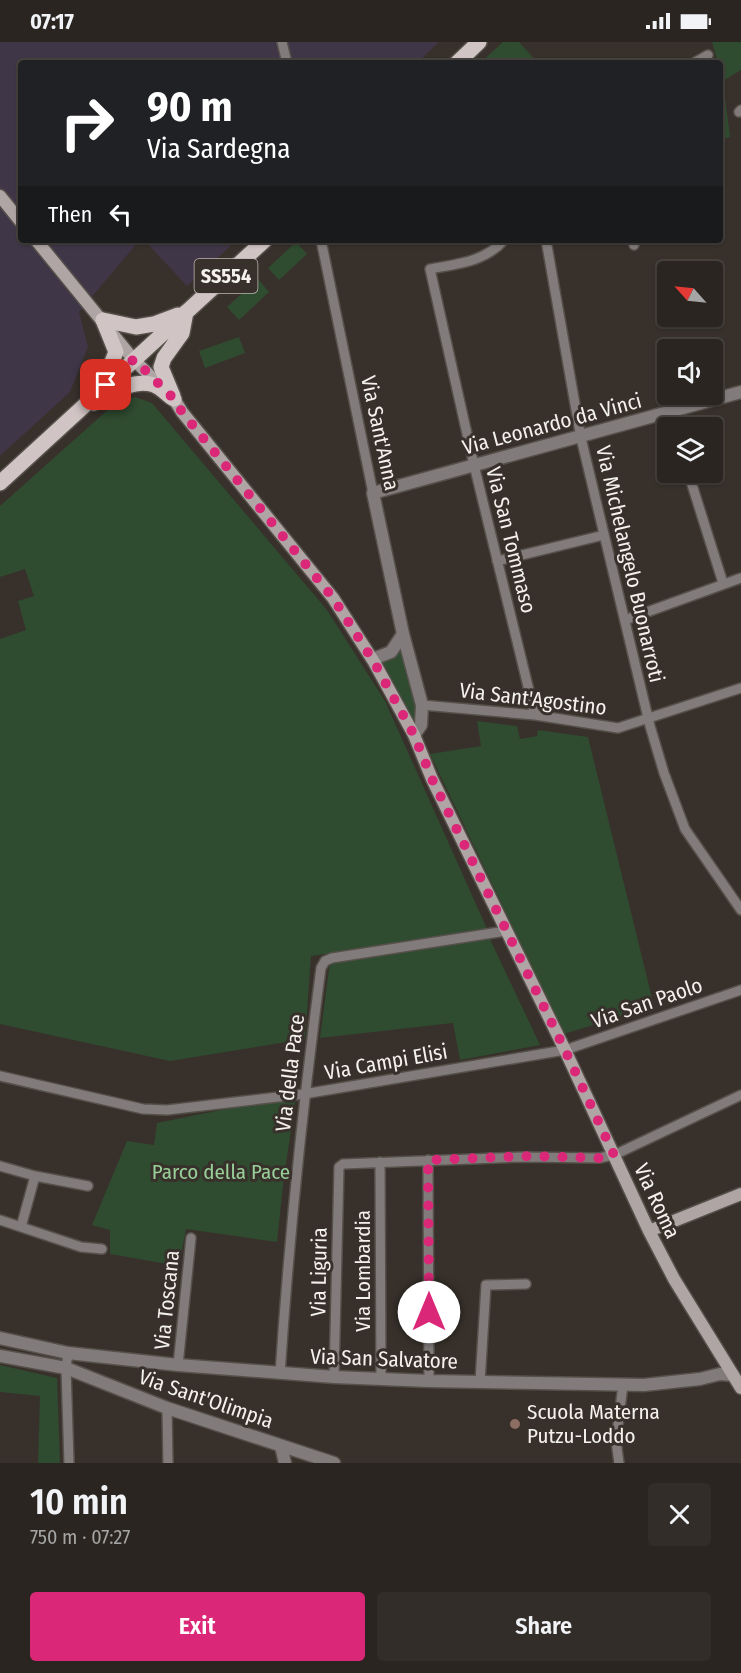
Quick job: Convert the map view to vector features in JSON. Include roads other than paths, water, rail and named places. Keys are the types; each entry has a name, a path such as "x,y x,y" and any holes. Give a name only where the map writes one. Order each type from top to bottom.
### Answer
{"main road":[{"path":"460,60 479,42"},
{"path":"0,196 18,218"},
{"name":"Via Roma","path":"39,243 134,359 174,399 182,412 333,598 417,730 432,779 565,1050 649,1231 674,1280 737,1373 741,1388"},
{"name":"SS554","path":"0,483 262,243"},
{"path":"103,320 135,327 154,324 186,312"},
{"path":"174,399 161,367 164,358 182,333 186,312"},
{"path":"78,411 107,374 116,352 103,320"},
{"path":"78,411 121,389 137,384 153,385 174,399"},
{"path":"649,1231 741,1194"}],"street":[{"path":"282,42 285,60"},
{"path":"699,60 708,55"},
{"name":"Via Sant'Anna","path":"322,243 373,493 422,705 417,730"},
{"name":"Via San Tommaso","path":"500,243 486,255 473,261 430,269 474,465 535,715"},
{"name":"Via Michelangelo Buonarroti","path":"547,243 581,438 648,718 664,773 685,829 741,910"},
{"name":"Via Leonardo da Vinci","path":"373,493 581,438 741,392"},
{"path":"668,412 670,417"},
{"path":"691,483 723,583"},
{"path":"497,561 604,535"},
{"path":"625,620 741,578"},
{"path":"373,659 391,652 404,634"},
{"name":"Via Sant'Agostino","path":"422,705 535,715 618,728 740,692"},
{"name":"Via della Pace","path":"280,1374 304,1094 321,968 325,961 332,958 506,932"},
{"name":"Via San Paolo","path":"565,1050 741,990"},
{"name":"Via Campi Elisi","path":"0,1076 143,1109 167,1110 304,1094 565,1050"},
{"path":"380,1162 531,1156 599,1158 614,1155 741,1095"},
{"path":"428,1160 429,1381"},
{"name":"Via Liguria","path":"334,1377 339,1167 343,1164 380,1162"},
{"name":"Via Lombardia","path":"380,1162 381,1379"},
{"path":"0,1166 35,1176 88,1186"},
{"path":"21,1227 35,1176"},
{"path":"0,1220 81,1247 102,1249"},
{"name":"Via Toscana","path":"178,1365 191,1238"},
{"path":"480,1382 486,1285 526,1284"},
{"name":"Via San Salvatore","path":"0,1338 68,1353 178,1365 334,1377 644,1385 737,1373"},
{"path":"68,1353 66,1368 69,1463"},
{"name":"Via Sant'Olimpia","path":"0,1356 66,1368 167,1408 334,1463"},
{"path":"619,1463 616,1441 623,1384"},
{"path":"167,1408 168,1463"},
{"path":"281,1446 285,1463"}],"place":[{"name":"Scuola Materna Putzu-Loddo","path":"515,1424"}],"park label":[{"name":"Parco della Pace","path":"221,1172"}]}
